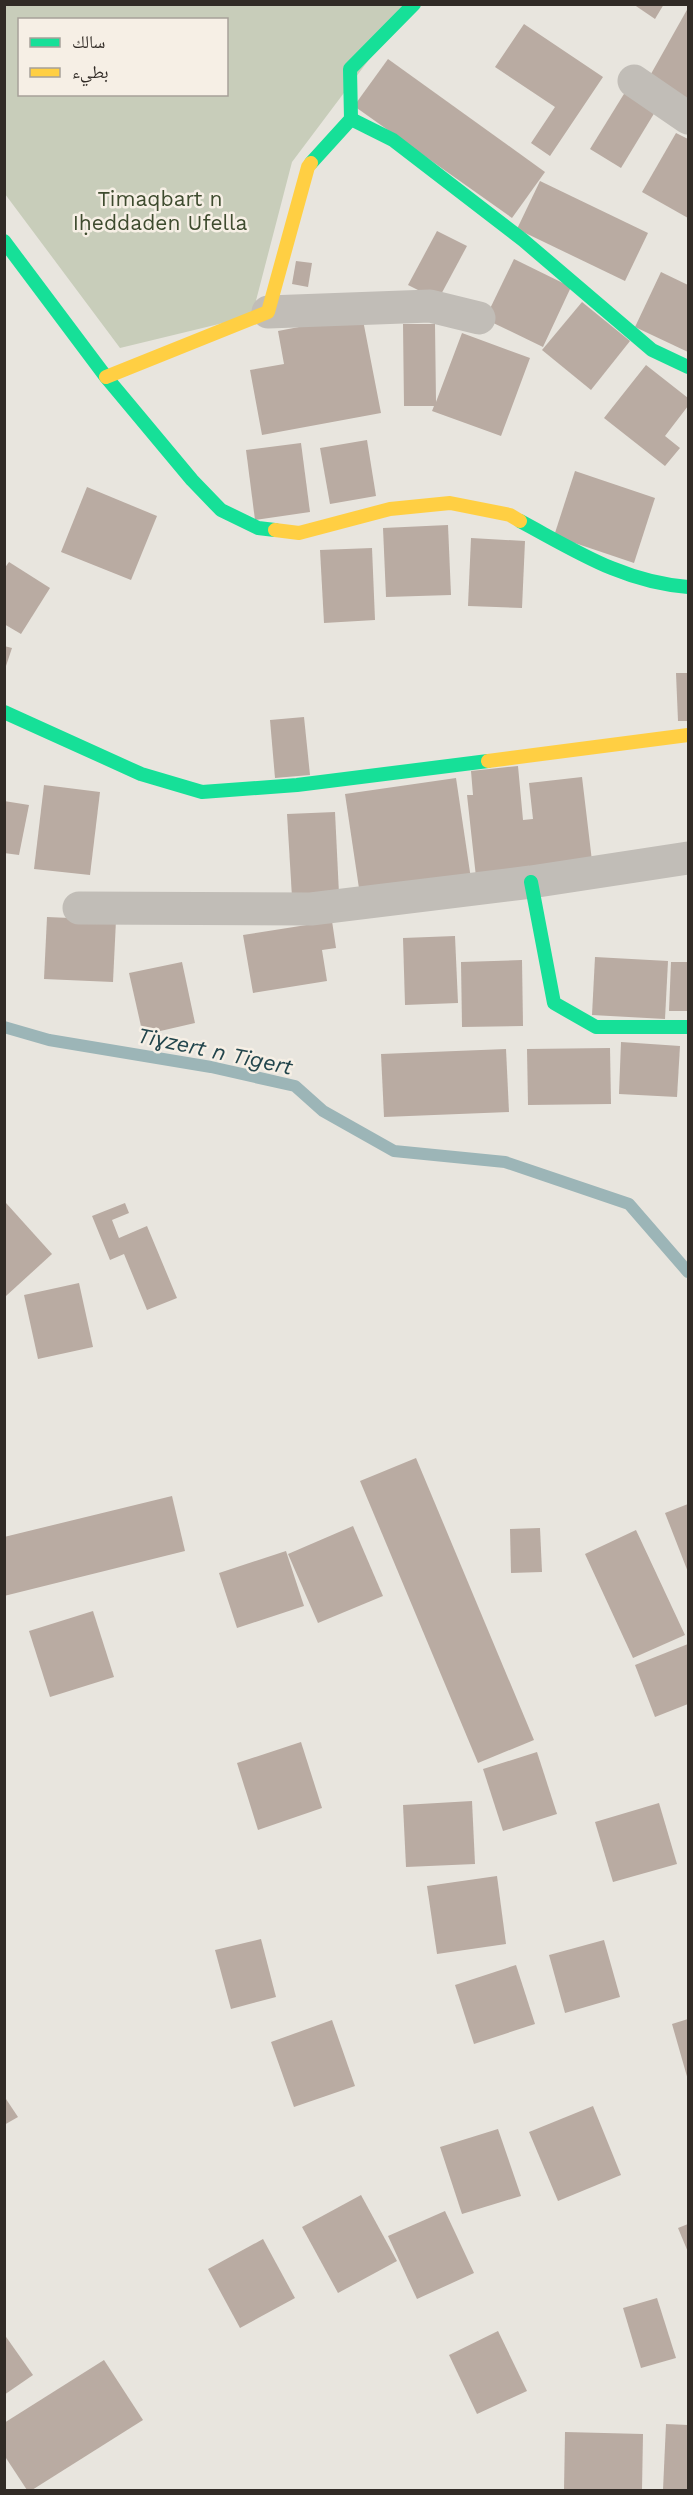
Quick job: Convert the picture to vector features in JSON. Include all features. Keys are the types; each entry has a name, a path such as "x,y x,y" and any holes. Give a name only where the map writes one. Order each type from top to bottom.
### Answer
{"street":[{"path":"268,312 308,167 351,119 350,69 414,4"},
{"path":"634,81 688,118"},
{"path":"351,119 393,140 523,240 652,350 688,368"},
{"path":"4,241 106,377 192,480 221,510 258,528 298,533 390,509 450,503 510,515 609,569 660,585 688,587"},
{"path":"106,377 268,312 430,306 479,318"},
{"path":"4,712 141,774 202,792 297,785 688,735"},
{"path":"79,908 311,909 531,882 688,858"},
{"path":"531,882 554,1003 596,1027 688,1027"}],"green space":[{"name":"Timaqbart n Iḥeddaden Ufella","path":"5,5 410,5 292,162 252,316 120,348 5,194"}],"building":[{"path":"633,4 664,4 655,19"},
{"path":"688,8 688,104 647,81"},
{"path":"524,24 603,77 550,156 531,143 555,107 495,67"},
{"path":"388,59 545,172 512,218 354,106"},
{"path":"627,89 658,107 621,168 590,149"},
{"path":"676,133 688,139 688,218 642,192"},
{"path":"540,181 648,233 625,281 517,229"},
{"path":"437,231 467,246 438,300 408,285"},
{"path":"514,259 571,287 543,347 485,319"},
{"path":"296,261 312,263 308,287 292,284"},
{"path":"661,272 688,285 688,352 635,327"},
{"path":"582,302 630,341 591,390 542,350"},
{"path":"362,315 381,413 262,435 250,370 284,364 278,331"},
{"path":"403,324 435,324 436,402 462,333 530,358 501,436 432,411 434,406 404,406"},
{"path":"646,365 688,398 688,406 665,436 680,448 665,466 604,418"},
{"path":"367,440 376,496 330,504 320,448"},
{"path":"301,443 310,512 255,520 246,450"},
{"path":"575,471 655,498 634,563 554,536"},
{"path":"87,487 157,516 131,580 61,552"},
{"path":"448,525 451,595 386,597 383,528"},
{"path":"471,538 525,541 522,608 468,606"},
{"path":"372,548 375,620 324,623 320,550"},
{"path":"9,562 50,588 21,634 4,624 4,569"},
{"path":"4,646 12,648 5,669 4,669"},
{"path":"676,673 688,673 688,721 678,721"},
{"path":"304,717 310,775 275,778 270,720"},
{"path":"518,766 523,820 533,819 529,783 582,777 592,861 476,877 467,795 473,795 471,771"},
{"path":"456,778 471,879 360,895 345,794"},
{"path":"44,785 100,792 90,875 34,869"},
{"path":"4,801 29,805 19,855 4,853"},
{"path":"335,812 339,894 292,897 287,814"},
{"path":"47,917 116,920 113,982 44,979"},
{"path":"332,921 336,948 322,950 327,981 253,993 243,935"},
{"path":"455,936 458,1003 405,1005 403,938"},
{"path":"595,957 668,961 665,1019 592,1015"},
{"path":"522,960 523,1026 462,1027 461,962"},
{"path":"182,962 195,1023 143,1035 129,973"},
{"path":"671,962 688,962 688,1011 669,1011"},
{"path":"621,1042 680,1046 677,1097 619,1094"},
{"path":"610,1048 611,1104 528,1105 527,1049"},
{"path":"506,1049 509,1112 384,1117 381,1054"},
{"path":"6,1203 52,1254 6,1296 4,1205"},
{"path":"125,1203 129,1213 112,1220 119,1238 147,1226 177,1298 147,1310 124,1254 110,1260 92,1216"},
{"path":"79,1283 93,1347 38,1359 24,1295"},
{"path":"416,1458 534,1740 478,1763 360,1481"},
{"path":"172,1496 185,1551 4,1596 4,1537"},
{"path":"688,1504 688,1572 665,1513"},
{"path":"353,1526 383,1596 318,1623 288,1554"},
{"path":"540,1528 542,1572 511,1573 510,1529"},
{"path":"636,1530 685,1635 633,1658 585,1554"},
{"path":"286,1551 304,1606 237,1628 219,1573"},
{"path":"93,1611 114,1677 50,1697 29,1631"},
{"path":"688,1644 688,1704 655,1717 635,1665"},
{"path":"301,1742 322,1808 258,1830 237,1763"},
{"path":"537,1752 557,1814 503,1831 483,1769"},
{"path":"472,1801 475,1864 406,1867 403,1805"},
{"path":"659,1803 677,1864 613,1882 595,1822"},
{"path":"497,1876 506,1944 437,1954 427,1886"},
{"path":"261,1939 276,1997 231,2009 215,1950"},
{"path":"604,1940 620,1997 565,2013 549,1955"},
{"path":"516,1965 535,2024 474,2044 455,1985"},
{"path":"688,2019 688,2080 672,2024"},
{"path":"332,2020 355,2086 294,2107 271,2042"},
{"path":"4,2096 18,2117 4,2125"},
{"path":"593,2106 621,2175 558,2201 529,2132"},
{"path":"498,2129 521,2196 462,2214 440,2147"},
{"path":"361,2195 397,2261 338,2293 302,2227"},
{"path":"445,2211 474,2273 417,2299 388,2236"},
{"path":"688,2224 688,2252 678,2228"},
{"path":"263,2239 295,2298 240,2328 208,2269"},
{"path":"657,2298 676,2358 641,2368 623,2308"},
{"path":"498,2331 527,2391 477,2414 449,2355"},
{"path":"4,2334 33,2375 4,2395"},
{"path":"104,2360 143,2420 32,2490 27,2490 4,2455 4,2423"},
{"path":"666,2424 688,2425 688,2490 663,2490"},
{"path":"565,2432 643,2434 642,2490 564,2490"}],"waterway":[{"name":"Tiɣzert n Tigert","path":"4,1027 49,1040 211,1067 295,1086 323,1111 394,1151 505,1162 629,1204 688,1272"}],"traffic: fast":[{"path":"311,163 351,119 350,69 414,4"},
{"path":"351,119 393,140 523,240 652,350 688,367"},
{"path":"4,241 106,377 192,480 221,510 258,528 275,530"},
{"path":"520,521 581,554 621,572 664,584 688,587"},
{"path":"4,712 141,774 202,792 297,785 488,761"},
{"path":"531,882 554,1003 596,1027 688,1027"}],"traffic: slow":[{"path":"106,377 268,312 311,163"},
{"path":"275,530 299,533 390,509 450,503 510,515 520,521"},
{"path":"488,761 688,735"}]}
